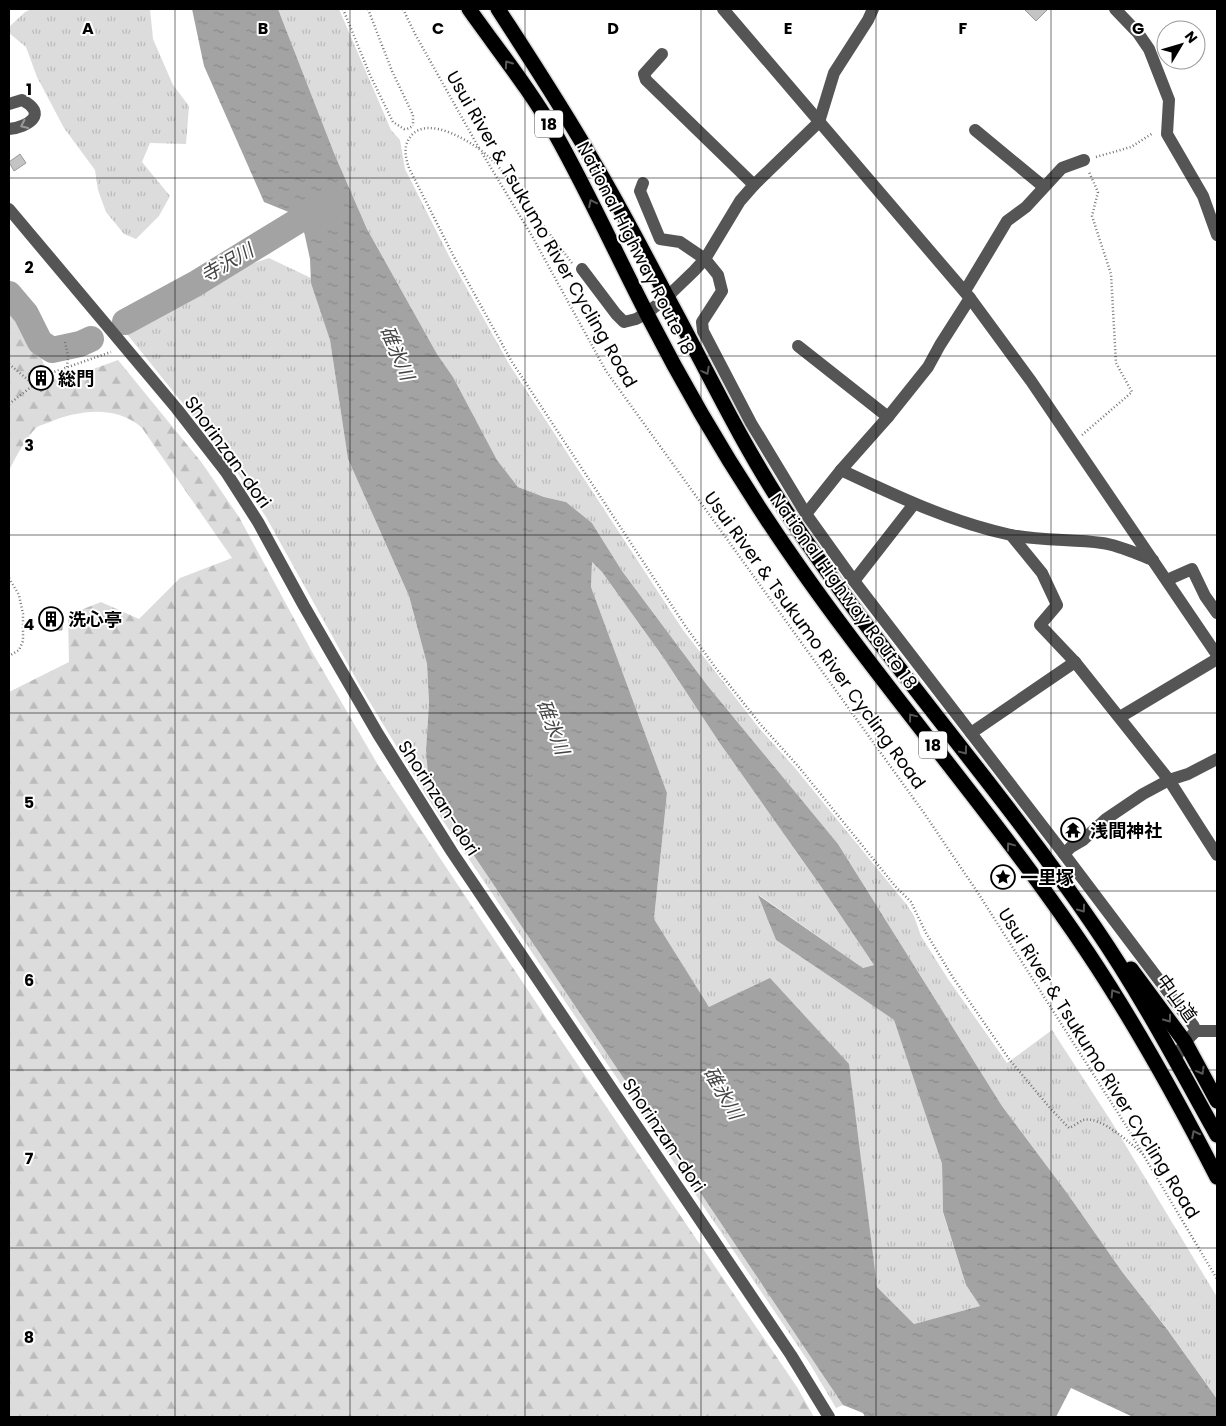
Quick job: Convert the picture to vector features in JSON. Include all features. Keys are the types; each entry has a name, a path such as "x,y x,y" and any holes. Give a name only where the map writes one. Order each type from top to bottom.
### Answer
{"highway":[{"name":"National Highway Route 18","path":"469,9 554,131 647,313 724,453 817,594 1010,845 1088,953 1154,1060 1217,1177"},
{"name":"National Highway Route 18","path":"498,9 557,100 591,158 738,432 781,504 833,580 1022,827 1094,926 1134,989 1217,1135"},
{"name":"中山道","path":"1094,926 1141,981 1185,1042 1217,1101"}],"street":[{"path":"723,9 968,294 1011,353 1217,655"},
{"path":"582,269 624,322 636,319 647,313 667,297 705,259 740,201 819,122 834,73 873,9"},
{"path":"1115,9 1138,33 1149,49 1170,100 1167,134 1203,196 1217,235"},
{"path":"662,54 644,74 646,80 754,185"},
{"path":"9,104 22,100 30,104 34,109 33,120 20,128 9,129"},
{"path":"976,130 1044,187"},
{"path":"806,514 928,367 1007,221 1026,207 1062,168 1084,160"},
{"path":"643,183 640,191 660,239 680,242 705,259 718,276 722,291 702,322 702,331 751,423 806,514 854,581 1064,854 1196,1031"},
{"name":"Shorinzan-dori","path":"9,209 177,410 226,472 258,522 345,678 405,778 458,860 791,1355 828,1417"},
{"path":"798,346 888,417"},
{"path":"841,470 953,520 1011,535 1046,540 1104,543 1153,560"},
{"path":"854,581 914,504"},
{"path":"1011,535 1042,573 1057,605 1040,625 1075,662 1169,780 1217,855"},
{"path":"1167,580 1192,568 1205,596 1217,613"},
{"path":"1120,717 1217,659"},
{"path":"971,733 1075,662"},
{"path":"1064,854 1143,794 1169,780 1188,774 1217,759"},
{"path":"1175,1059 1185,1042 1196,1031 1217,1031"}],"path":[{"path":"343,9 374,83 393,122 404,129 414,126"},
{"path":"368,9 392,71 413,115 416,130"},
{"name":"Usui River & Tsukumo River Cycling Road","path":"403,9 415,34 532,236 606,371 978,892 1145,1156 1217,1279"},
{"path":"1073,443 1132,392 1116,363 1112,274 1092,216 1098,192 1084,160 1131,147 1167,126"},
{"path":"582,269 572,263 495,164 480,149 439,129 423,127 416,130 410,136 405,155 409,168 488,320 542,410 686,627 761,725 798,766 895,886 911,902 926,933 952,976 1009,1058 1050,1108 1069,1128 1084,1120 1094,1120 1103,1124 1145,1156"},
{"path":"65,342 68,356 67,368"},
{"path":"9,404 48,374 114,351"},
{"path":"9,364 33,384"},
{"path":"9,578 19,594 23,614 23,642 19,650 9,656"},
{"path":"1211,1269 1217,1274"}],"green space":[{"path":"32,9 150,9 153,39 173,85 189,106 186,144 150,143 142,162 170,196 159,216 136,239 124,234 106,212 98,190 95,170 64,128 37,77 26,47 9,33 9,27 25,12"},
{"path":"278,9 339,9 391,130 400,140 405,169 450,258 509,364 683,630 759,728 795,768 907,905 914,916 921,936 948,979 1007,1063 1052,1030 1111,1121 1217,1297 1217,1399 1002,1106 838,844 707,685 622,571 592,523 566,502 544,497 518,487 497,460 453,377 437,354 367,229 334,153"},
{"path":"269,258 311,278 330,340 348,459 409,596 427,664 429,703 426,750 434,796 843,1405 836,1408 810,1364 429,800 360,686 266,517 233,466 123,329 236,269"},
{"path":"9,299 16,308 27,332 42,351 41,356 46,368 58,382 118,360 202,463 239,517 311,650 378,765 563,1043 797,1387 814,1417 9,1417 9,692 69,662 68,615 101,602 139,619 180,578 232,558 142,428 121,416 98,412 85,413 61,418 39,426 25,442 9,471"},
{"path":"592,562 602,572 663,657 719,742 874,965 863,968 759,895 776,940 894,1020 942,1164 943,1213 966,1285 980,1306 914,1324 877,1287 869,1234 705,1001 654,919 667,793 591,587"}],"water":[{"name":"碓氷川","path":"192,9 278,9 334,153 367,229 437,354 453,377 497,460 518,487 544,497 566,502 592,523 622,571 707,685 838,844 1002,1106 1217,1399 1217,1417 1133,1417 1071,1388 1056,1417 865,1417 863,1413 843,1405 434,796 428,774 426,750 429,703 427,664 409,596 348,459 330,340 311,283 310,259 303,227 291,213 264,202 204,66","holes":["592,562 602,572 663,657 719,742 874,965 863,968 758,895 776,940 894,1020 942,1164 943,1212 966,1285 980,1306 914,1324 877,1287 849,1064 770,978 709,1007 654,919 667,793 591,587"]}],"building":[{"path":"1024,9 1048,9 1036,21"},
{"path":"20,154 26,163 14,171 9,162"},
{"name":"総門","path":"41,365 54,381 41,392 28,374"},
{"name":"洗心亭","path":"40,613 62,614 62,630 43,629 43,624 39,624"}],"waterway":[{"name":"寺沢川","path":"125,322 195,284 301,219 331,207"},
{"name":"寺沢川","path":"9,294 26,314 40,342 52,350 80,344 91,339"}],"place":[{"name":"総門","path":"41,378"},
{"name":"洗心亭","path":"51,619"},
{"name":"浅間神社","path":"1073,830"},
{"name":"一里塚","path":"1003,877"}]}
